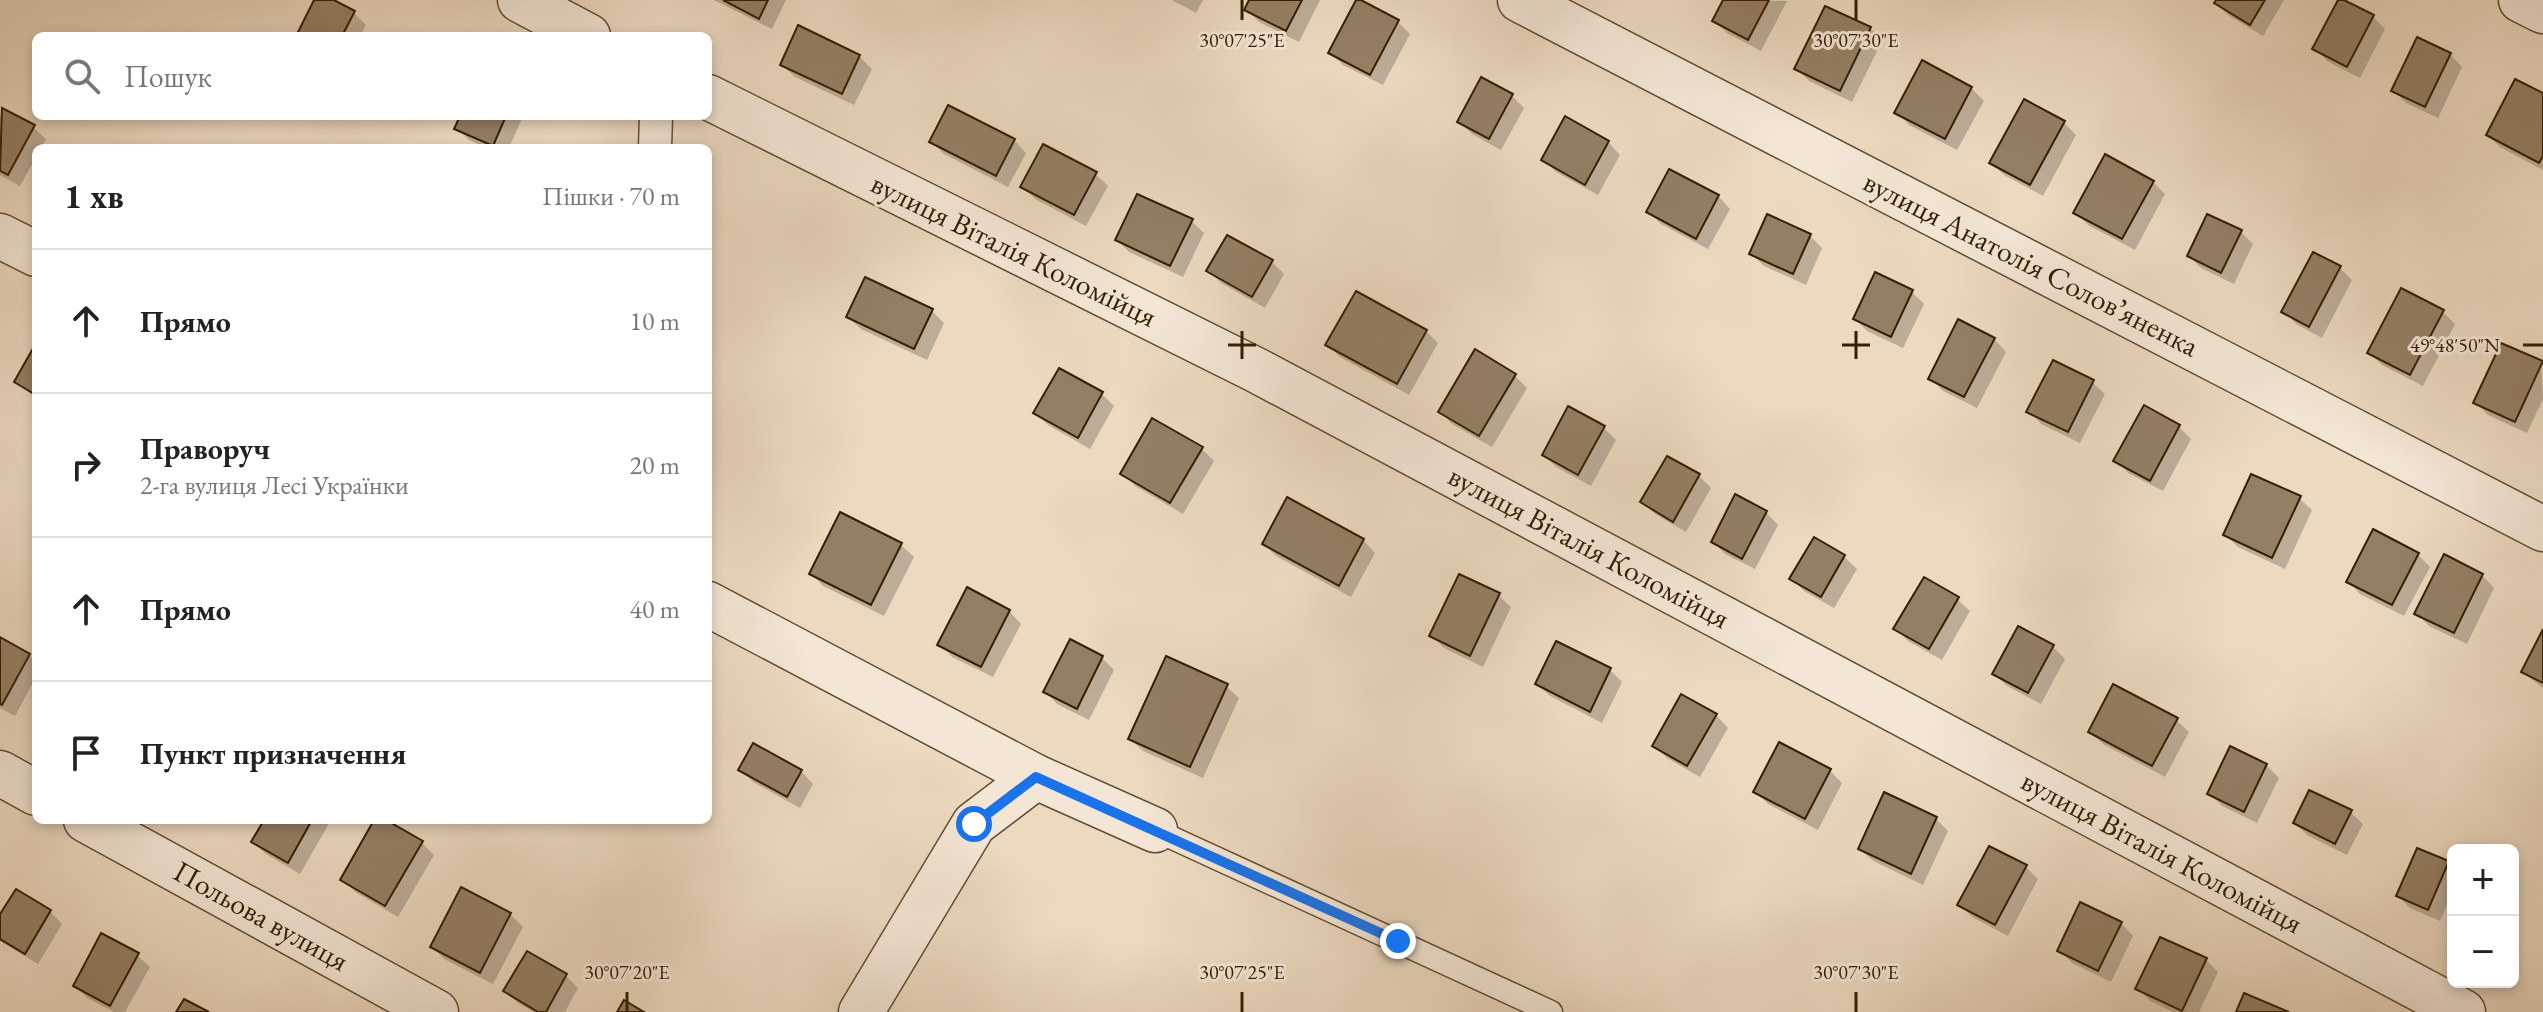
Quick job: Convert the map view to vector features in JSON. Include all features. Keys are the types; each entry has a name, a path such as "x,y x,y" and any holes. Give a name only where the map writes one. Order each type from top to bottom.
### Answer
{"street":[{"path":"520,0 580,32"},
{"name":"вулиця Анатолія Соловʼяненка","path":"1520,0 2543,529"},
{"path":"2521,0 2543,11"},
{"name":"вулиця Віталія Коломійця","path":"712,99 1256,370 2463,1012"},
{"path":"655,144 656,120"},
{"path":"0,236 32,252"},
{"path":"712,606 1036,777 1155,830"},
{"path":"0,773 32,791"},
{"path":"861,1012 974,824 1036,777"},
{"name":"Польова вулиця","path":"93,824 436,1012"}],"lane":[{"path":"1155,830 1551,1012"}],"building":[{"path":"314,0 334,0 355,11 344,32 298,32"},
{"path":"723,0 768,0 759,19"},
{"path":"1249,0 1302,0 1286,31 1244,10"},
{"path":"1356,0 1399,20 1370,75 1328,53"},
{"path":"1723,0 1769,0 1748,40 1712,21"},
{"path":"2216,0 2265,0 2250,25 2214,3"},
{"path":"2338,0 2374,15 2347,67 2312,49"},
{"path":"1825,6 1871,27 1840,91 1794,69"},
{"path":"798,25 860,55 842,94 780,65"},
{"path":"2417,37 2451,53 2425,107 2391,91"},
{"path":"1922,60 1972,87 1945,139 1894,113"},
{"path":"1481,77 1513,94 1489,139 1457,122"},
{"path":"2515,79 2543,93 2543,156 2539,163 2486,135"},
{"path":"2024,99 2065,121 2030,185 1989,163"},
{"path":"948,105 1015,139 996,176 929,142"},
{"path":"2,108 35,125 8,175 0,171"},
{"path":"1565,116 1609,141 1585,185 1541,160"},
{"path":"458,120 504,120 494,144 454,129"},
{"path":"1043,144 1097,172 1074,215 1020,187"},
{"path":"2105,154 2154,181 2122,239 2073,213"},
{"path":"1669,169 1719,195 1696,239 1646,212"},
{"path":"1137,194 1193,219 1170,266 1115,240"},
{"path":"1767,214 1811,234 1793,274 1749,254"},
{"path":"2207,214 2242,230 2221,273 2187,256"},
{"path":"1227,235 1273,260 1252,297 1206,271"},
{"path":"2313,252 2341,266 2309,327 2281,312"},
{"path":"1875,272 1913,290 1891,337 1853,319"},
{"path":"865,277 933,309 914,349 846,317"},
{"path":"2401,288 2444,310 2410,375 2367,353"},
{"path":"1356,291 1427,330 1397,384 1325,345"},
{"path":"1958,319 1995,338 1964,397 1928,379"},
{"path":"2501,343 2543,361 2515,422 2473,403"},
{"path":"1475,349 1516,374 1479,436 1438,412"},
{"path":"32,350 32,393 14,382"},
{"path":"2053,360 2094,380 2068,432 2026,412"},
{"path":"1059,368 1103,392 1078,438 1033,413"},
{"path":"2144,405 2180,425 2150,481 2113,461"},
{"path":"1568,406 1605,426 1578,475 1542,455"},
{"path":"1152,418 1203,447 1170,503 1120,474"},
{"path":"1667,456 1700,474 1673,522 1640,502"},
{"path":"2251,474 2301,496 2272,558 2223,535"},
{"path":"1735,494 1767,511 1742,559 1711,542"},
{"path":"1287,497 1364,539 1339,586 1262,544"},
{"path":"840,512 902,543 871,605 809,574"},
{"path":"2373,529 2419,553 2392,605 2346,582"},
{"path":"1814,537 1845,555 1821,597 1789,579"},
{"path":"2444,554 2483,574 2454,633 2414,614"},
{"path":"1459,574 1500,593 1470,656 1429,636"},
{"path":"1924,577 1959,597 1929,649 1893,629"},
{"path":"967,587 1010,610 981,667 937,645"},
{"path":"2018,626 2054,645 2028,693 1992,674"},
{"path":"2543,629 2543,683 2521,672"},
{"path":"0,637 30,654 2,705 0,704"},
{"path":"1070,639 1103,656 1077,709 1043,692"},
{"path":"1556,641 1611,668 1590,712 1535,684"},
{"path":"1166,656 1228,684 1190,767 1128,739"},
{"path":"2113,684 2178,718 2152,766 2088,732"},
{"path":"1681,694 1717,714 1687,766 1652,746"},
{"path":"1779,742 1831,769 1805,819 1753,792"},
{"path":"753,743 802,770 787,797 738,770"},
{"path":"2230,746 2267,764 2244,812 2207,794"},
{"path":"2309,790 2352,810 2335,844 2293,823"},
{"path":"1884,792 1937,817 1911,874 1858,849"},
{"path":"262,824 310,824 288,863 251,842"},
{"path":"372,824 393,824 423,841 385,906 340,880"},
{"path":"1989,846 2027,865 1995,925 1957,905"},
{"path":"2417,848 2447,860 2428,910 2396,896"},
{"path":"461,887 511,913 480,973 430,947"},
{"path":"16,889 51,910 25,954 0,939 0,914"},
{"path":"2080,902 2122,922 2098,971 2057,951"},
{"path":"101,933 139,953 110,1006 73,986"},
{"path":"2160,937 2207,958 2182,1011 2135,989"},
{"path":"527,951 567,974 546,1012 538,1012 503,991"},
{"path":"2244,993 2289,1012 2236,1012"},
{"path":"184,999 209,1012 176,1012"},
{"path":"624,1000 644,1012 617,1012"}],"route":[{"path":"974,824 1036,777 1398,941"}]}
